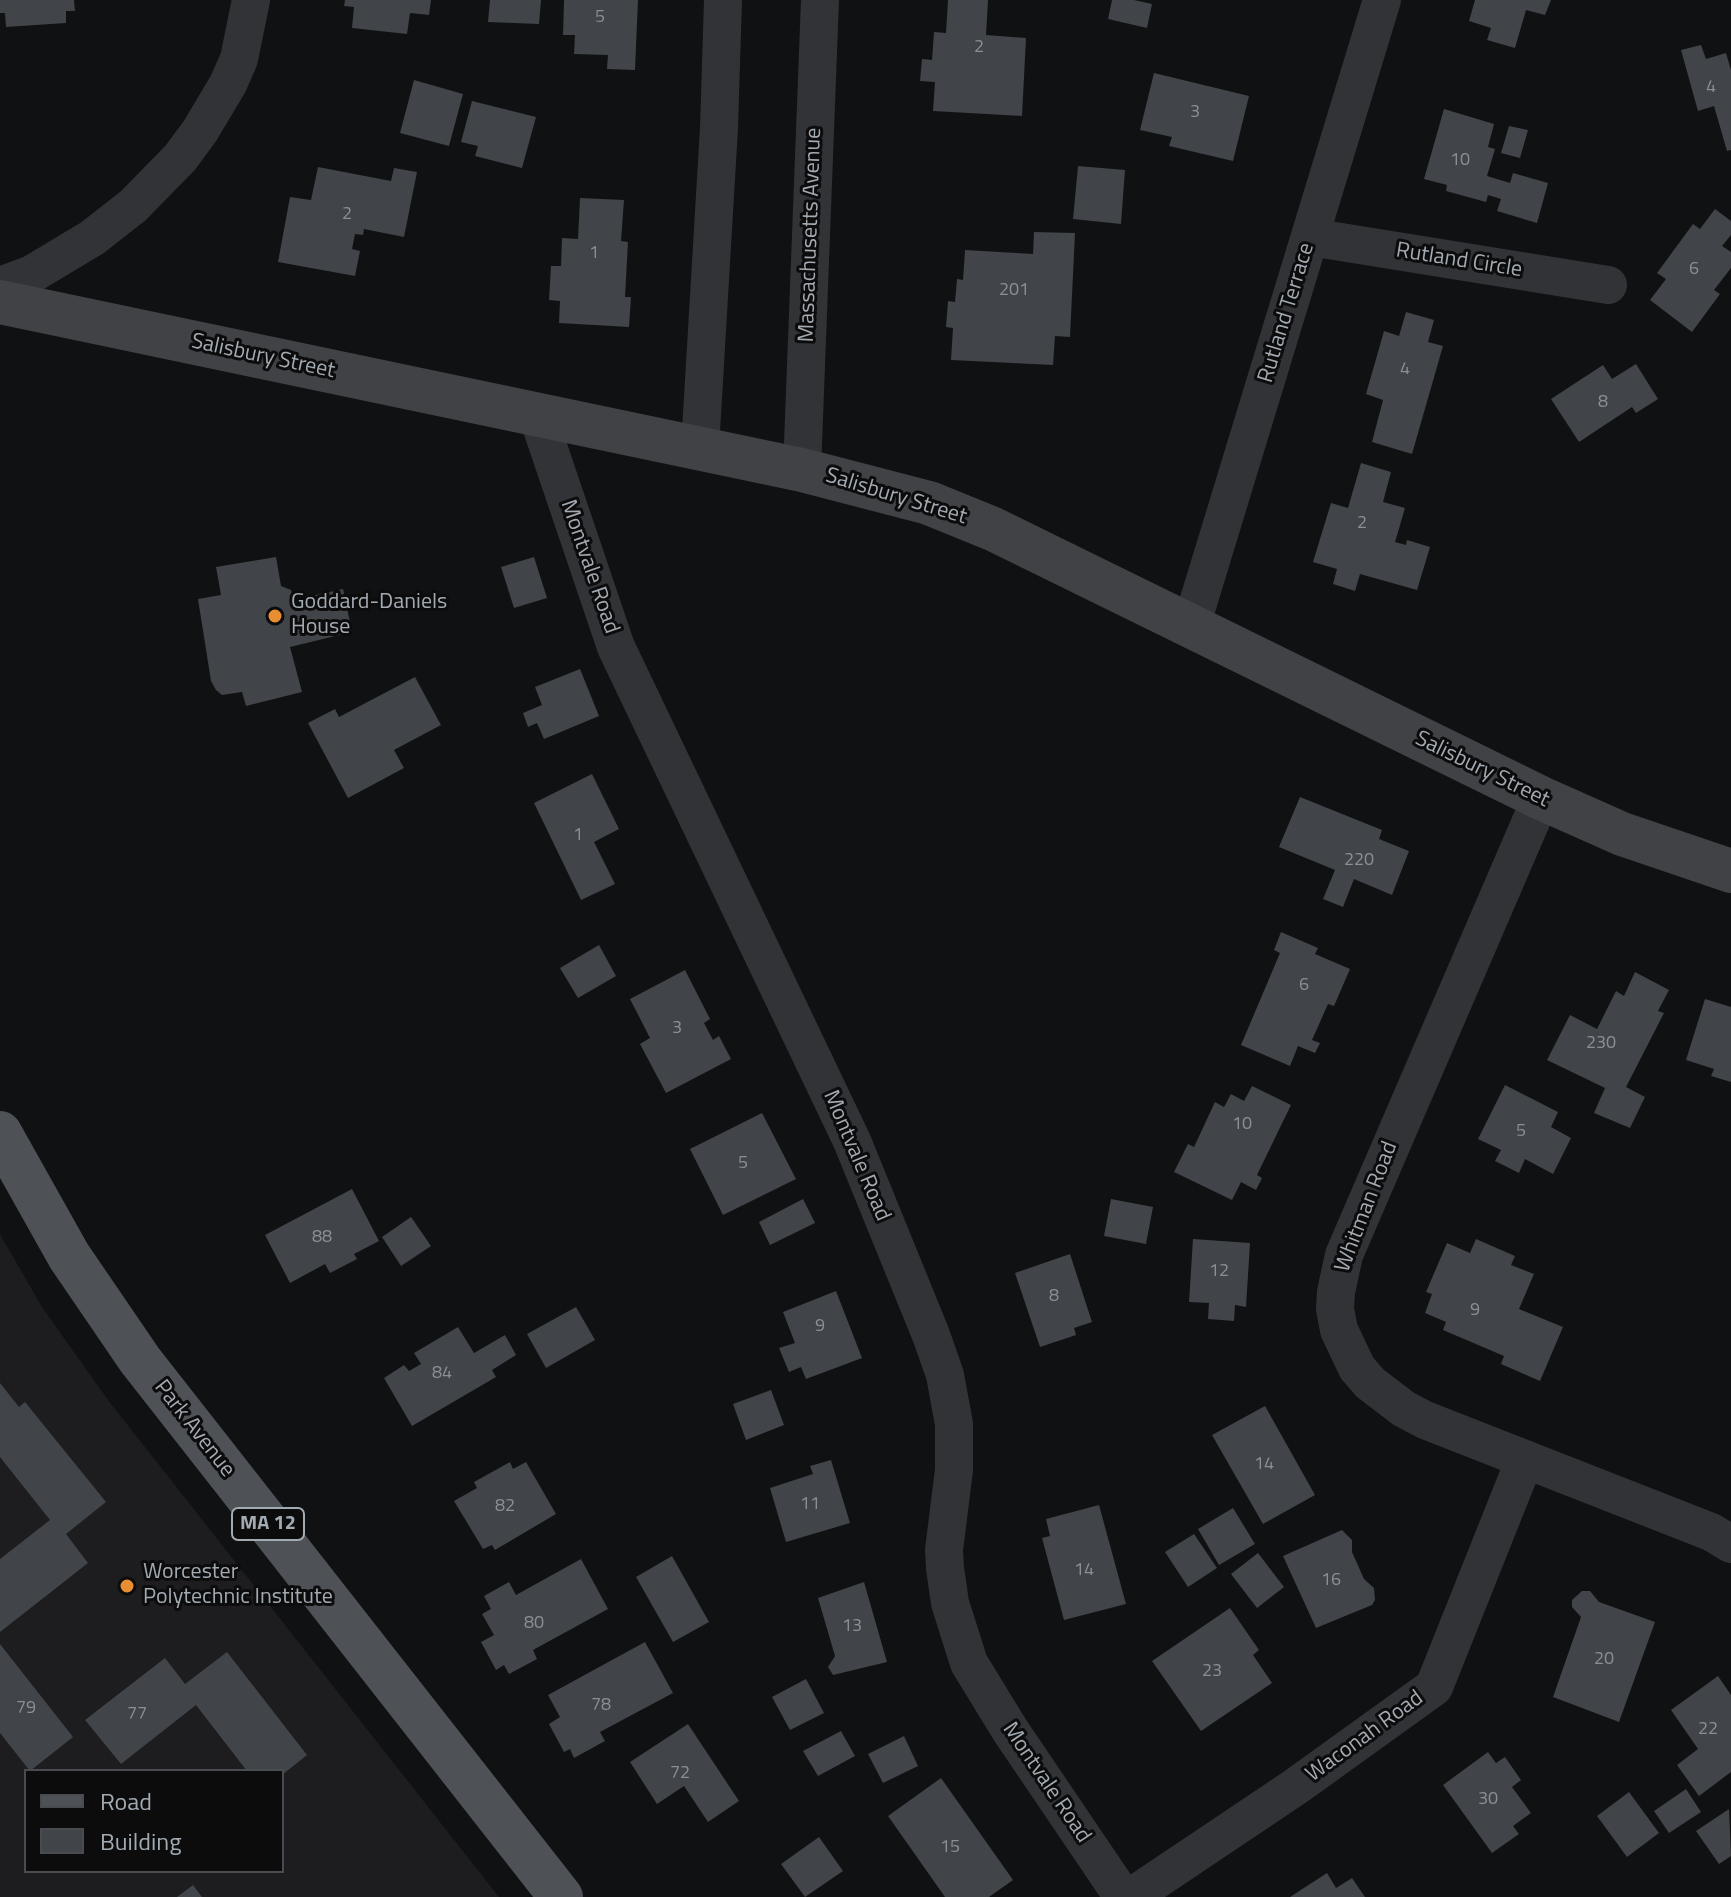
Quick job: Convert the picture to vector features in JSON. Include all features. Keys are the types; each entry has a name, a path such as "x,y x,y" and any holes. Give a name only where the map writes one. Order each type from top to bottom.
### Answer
{"main road":[{"name":"Salisbury Street","path":"0,302 802,470 929,503 993,529 1541,798 1622,834 1731,871"},
{"name":"Park Avenue","path":"2,1141 69,1256 140,1360 561,1897"}],"street":[{"path":"0,286 32,274 92,238 133,206 180,158 228,84 239,59 251,0"},
{"path":"700,448 719,128 723,0"},
{"name":"Massachusetts Avenue","path":"802,470 820,0"},
{"name":"Rutland Terrace","path":"1191,626 1382,0"},
{"name":"Rutland Circle","path":"1310,237 1608,285"},
{"name":"Montvale Road","path":"537,414 616,647 852,1141 945,1375 954,1424 954,1470 944,1550 945,1568 953,1613 969,1663 1010,1730 1123,1897"},
{"name":"Whitman Road","path":"1541,798 1344,1255 1335,1309 1346,1350 1363,1376 1387,1397 1425,1420 1711,1532 1731,1544"},
{"name":"Waconah Road","path":"1131,1897 1295,1787 1434,1687 1525,1459"}],"shaded area":[{"name":"Worcester Polytechnic Institute","path":"0,1234 42,1307 108,1400 499,1897 0,1897"}],"building":[{"path":"0,0 74,0 75,11 66,11 66,23 6,27 5,13 0,13"},
{"path":"345,0 431,0 429,15 410,13 407,34 352,28 354,7 344,6"},
{"path":"490,0 541,0 539,24 488,22"},
{"path":"564,0 638,0 635,70 607,69 608,55 574,54 575,35 563,35"},
{"path":"948,0 988,0 986,35 1026,38 1022,116 933,111 935,82 920,81 922,59 932,60 934,32 946,33"},
{"path":"1112,0 1152,4 1147,28 1108,19"},
{"path":"1475,0 1551,0 1545,15 1526,10 1515,48 1487,40 1491,28 1469,21"},
{"path":"1701,45 1706,59 1726,53 1731,70 1731,150 1727,151 1714,106 1698,111 1681,50"},
{"path":"1154,73 1249,96 1233,161 1169,146 1172,137 1140,130"},
{"path":"414,80 463,94 449,146 400,133"},
{"path":"472,101 536,117 522,168 475,156 478,146 461,142"},
{"path":"1444,109 1494,124 1488,147 1495,149 1487,176 1510,183 1513,173 1548,183 1537,223 1497,211 1501,199 1488,195 1486,202 1446,191 1447,185 1424,179"},
{"path":"1509,126 1528,130 1520,158 1501,153"},
{"path":"1078,166 1125,170 1121,224 1073,219"},
{"path":"318,167 391,181 394,168 417,172 404,237 364,229 363,235 355,234 352,249 360,251 355,276 278,262 290,197 311,200"},
{"path":"580,198 624,200 621,241 628,242 625,297 631,297 629,327 559,323 560,301 549,300 551,266 561,266 562,238 578,239"},
{"path":"1715,209 1731,221 1731,235 1722,246 1731,252 1731,268 1714,290 1720,294 1692,332 1650,300 1666,279 1657,273 1693,224 1700,229"},
{"path":"1034,232 1075,233 1070,337 1055,336 1053,365 951,360 953,328 946,327 948,301 955,302 957,279 963,280 965,250 1033,254"},
{"path":"1406,312 1434,320 1428,342 1443,346 1412,454 1372,442 1383,400 1366,394 1384,331 1399,336"},
{"path":"1636,364 1658,399 1636,413 1632,407 1579,442 1551,399 1603,365 1612,379"},
{"path":"1361,463 1391,472 1383,502 1405,508 1395,542 1406,545 1407,540 1430,547 1417,590 1360,574 1355,591 1333,584 1337,569 1313,562 1331,503 1348,508"},
{"name":"Goddard-Daniels House","path":"276,557 281,586 291,590 294,600 343,589 352,632 290,647 302,692 246,706 242,692 222,695 211,681 198,599 221,595 216,567"},
{"path":"534,557 547,598 514,608 501,567"},
{"path":"580,669 599,716 544,739 537,723 528,727 523,713 542,705 535,687"},
{"path":"415,677 441,725 394,750 404,768 348,798 308,723 335,709 339,717"},
{"path":"592,774 619,829 594,842 615,884 581,900 534,803"},
{"path":"1300,797 1382,830 1379,839 1409,851 1392,895 1354,879 1343,907 1323,899 1335,870 1279,847"},
{"path":"1281,932 1318,948 1315,954 1350,969 1334,1006 1328,1004 1312,1040 1320,1043 1315,1053 1298,1046 1290,1066 1241,1045 1280,953 1274,950"},
{"path":"599,945 616,976 578,998 560,968"},
{"path":"685,970 710,1019 704,1023 713,1040 719,1036 731,1059 666,1093 640,1044 650,1038 630,999"},
{"path":"1635,972 1669,990 1658,1011 1664,1013 1626,1087 1645,1097 1630,1128 1594,1113 1605,1088 1547,1060 1570,1015 1597,1029 1616,991 1624,996"},
{"path":"1705,999 1731,1007 1731,1082 1711,1076 1714,1069 1686,1060"},
{"path":"1505,1085 1558,1112 1551,1127 1571,1138 1553,1174 1525,1159 1519,1173 1495,1161 1501,1150 1478,1139"},
{"path":"1252,1086 1291,1105 1257,1175 1262,1178 1256,1190 1241,1182 1232,1200 1174,1172 1188,1144 1194,1147 1215,1102 1224,1107 1231,1094 1244,1101"},
{"path":"762,1113 796,1179 723,1215 690,1149"},
{"path":"352,1189 379,1241 354,1254 357,1259 330,1273 325,1264 290,1283 265,1235"},
{"path":"803,1199 815,1223 770,1245 759,1222"},
{"path":"1111,1199 1153,1207 1146,1244 1104,1236"},
{"path":"411,1217 431,1246 401,1266 382,1237"},
{"path":"1193,1239 1250,1243 1246,1307 1235,1305 1234,1321 1208,1319 1209,1303 1189,1302"},
{"path":"1476,1239 1515,1256 1511,1265 1534,1274 1519,1309 1563,1327 1540,1381 1501,1364 1504,1356 1443,1330 1446,1322 1425,1313 1432,1294 1426,1292 1447,1243 1470,1253"},
{"path":"1070,1254 1092,1322 1074,1328 1076,1335 1040,1347 1015,1273"},
{"path":"836,1291 862,1358 806,1379 801,1367 789,1372 779,1348 795,1343 783,1312"},
{"path":"576,1307 595,1340 546,1368 527,1334"},
{"path":"458,1327 474,1353 505,1335 516,1355 492,1370 496,1377 412,1426 384,1378 404,1365 409,1371 421,1364 414,1353"},
{"path":"0,1383 19,1407 25,1402 106,1502 66,1534 88,1563 0,1632 0,1559 50,1520 0,1457"},
{"path":"771,1390 784,1425 746,1440 733,1404"},
{"path":"1265,1406 1315,1495 1263,1524 1212,1435"},
{"path":"831,1460 850,1523 786,1542 770,1488 813,1474 810,1466"},
{"path":"510,1462 513,1469 526,1462 556,1514 495,1550 492,1545 483,1549 454,1501 477,1488 474,1482"},
{"path":"1099,1505 1126,1604 1064,1620 1042,1538 1050,1536 1046,1519"},
{"path":"1233,1508 1255,1544 1219,1565 1198,1529"},
{"path":"1342,1530 1352,1540 1352,1552 1364,1579 1374,1588 1375,1600 1372,1605 1316,1628 1283,1556"},
{"path":"1194,1534 1217,1568 1188,1587 1165,1552"},
{"path":"1258,1553 1284,1587 1257,1608 1231,1574"},
{"path":"672,1556 709,1622 673,1642 636,1577"},
{"path":"581,1559 608,1609 533,1650 537,1659 509,1674 504,1665 496,1670 481,1642 494,1635 482,1614 491,1609 484,1596 509,1582 516,1595"},
{"path":"864,1582 887,1662 833,1675 828,1667 835,1656 818,1598"},
{"path":"1582,1591 1590,1591 1599,1602 1655,1622 1619,1722 1553,1697 1581,1617 1572,1607 1572,1600"},
{"path":"1230,1608 1259,1650 1253,1655 1272,1683 1201,1731 1152,1661"},
{"path":"645,1642 673,1693 600,1732 605,1741 574,1758 570,1749 564,1752 549,1724 560,1717 548,1695"},
{"path":"0,1644 73,1737 28,1769 0,1733"},
{"path":"227,1652 307,1755 284,1773 284,1769 245,1769 196,1705 121,1764 85,1720 165,1658 185,1684"},
{"path":"1718,1676 1731,1695 1731,1772 1699,1796 1677,1765 1698,1749 1671,1710"},
{"path":"806,1679 824,1713 790,1730 772,1697"},
{"path":"688,1724 739,1801 708,1822 684,1786 657,1804 630,1762"},
{"path":"841,1731 855,1756 818,1776 803,1751"},
{"path":"904,1736 918,1766 883,1783 868,1754"},
{"path":"1488,1752 1496,1763 1505,1757 1521,1780 1512,1787 1531,1813 1513,1826 1519,1834 1492,1853 1443,1785"},
{"path":"941,1778 1013,1880 989,1897 945,1897 888,1816"},
{"path":"1686,1789 1701,1812 1669,1833 1654,1811"},
{"path":"1629,1792 1659,1833 1627,1857 1597,1816"},
{"path":"1729,1809 1731,1856 1719,1864 1696,1831"},
{"path":"819,1837 843,1871 805,1897 781,1864"},
{"path":"1327,1873 1336,1888 1352,1878 1365,1897 1290,1897"},
{"path":"193,1885 202,1897 177,1897"}],"place":[{"name":"Goddard-Daniels House","path":"275,616"},
{"name":"Worcester Polytechnic Institute","path":"127,1586"}]}
